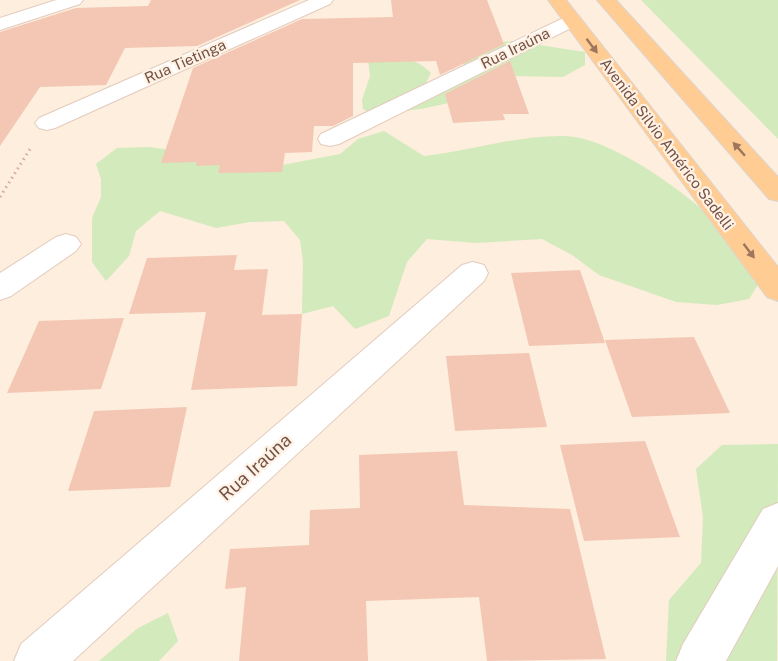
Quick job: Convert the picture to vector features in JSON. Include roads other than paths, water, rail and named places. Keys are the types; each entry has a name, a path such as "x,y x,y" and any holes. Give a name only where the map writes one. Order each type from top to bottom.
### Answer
{"main road":[{"name":"Avenida Silvio Américo Sadelli","path":"557,0 778,289"},
{"path":"606,0 778,193"}],"street":[{"path":"0,24 74,0"},
{"name":"Rua Tietinga","path":"47,123 324,0"},
{"name":"Rua Iraúna","path":"330,139 572,20"},
{"path":"0,288 66,244"},
{"name":"Rua Iraúna","path":"38,661 473,273"},
{"path":"700,661 778,524"}]}
